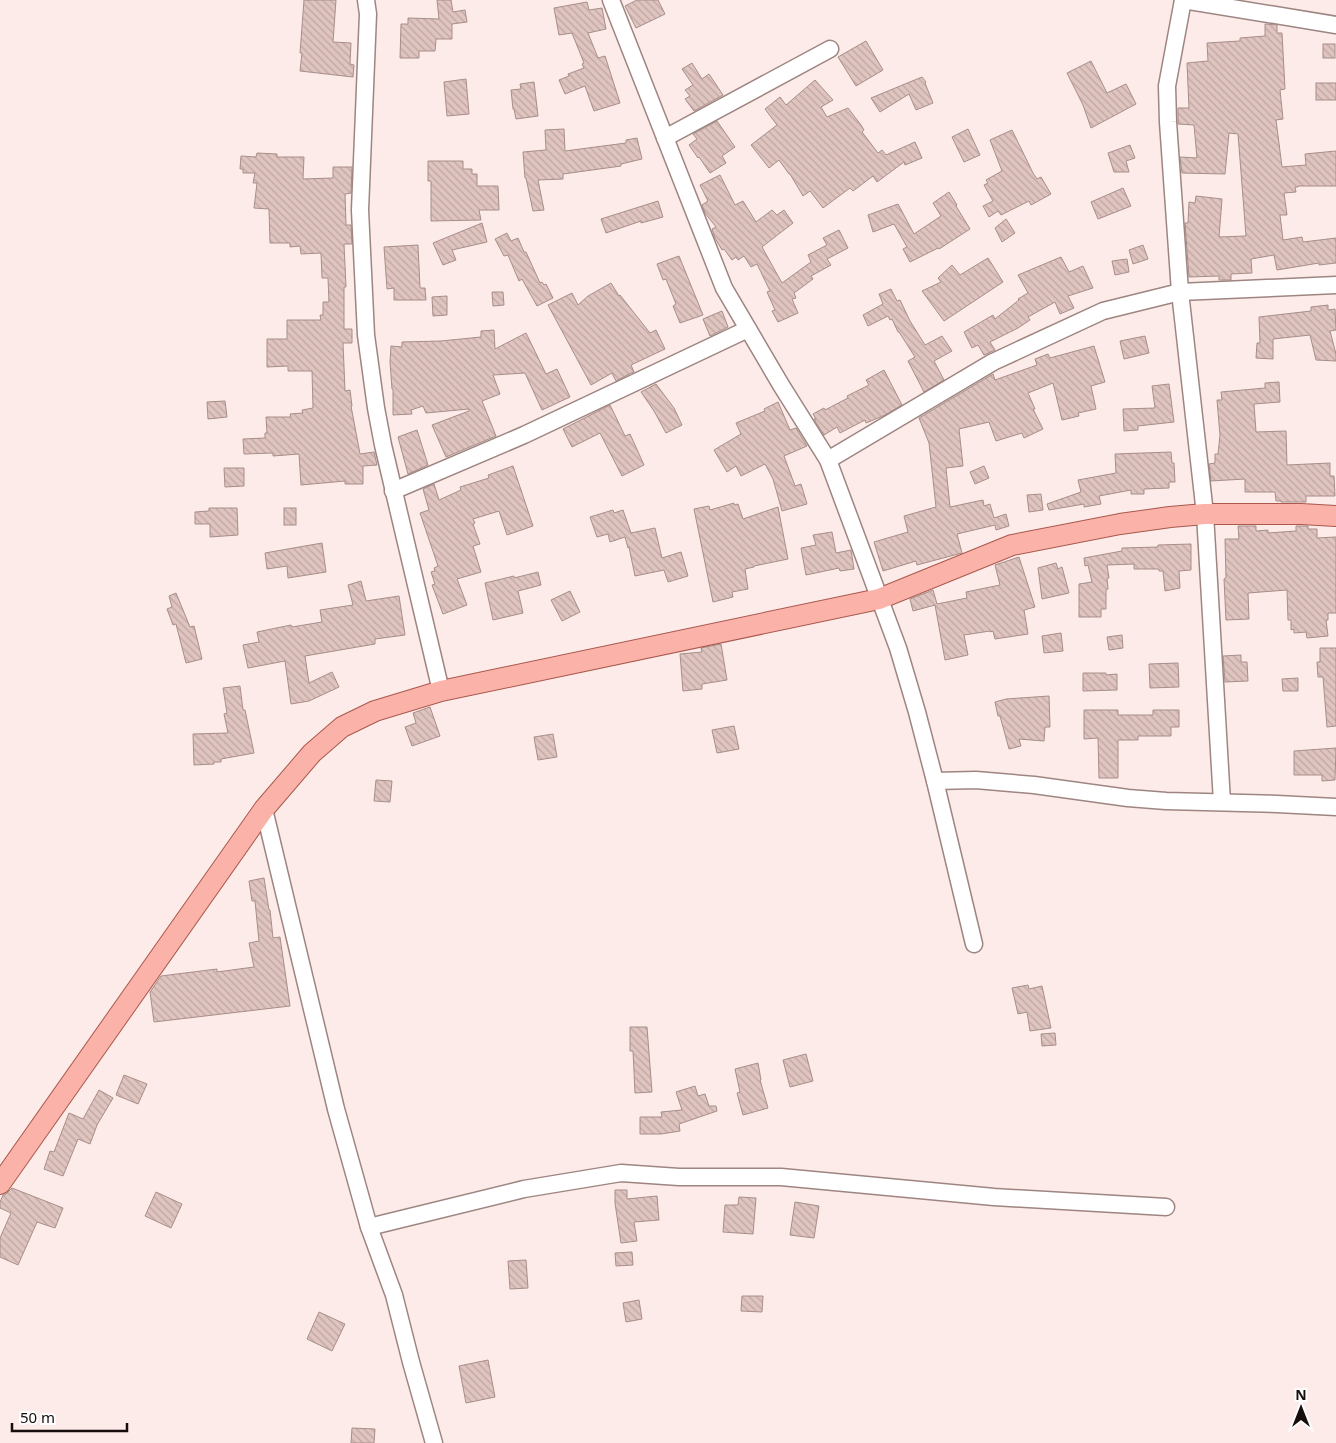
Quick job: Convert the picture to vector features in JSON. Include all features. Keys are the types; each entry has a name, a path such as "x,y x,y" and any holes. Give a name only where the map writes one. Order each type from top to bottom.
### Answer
{"main road":[{"path":"0,1184 264,809 312,753 342,727 375,711 441,691 880,599 1012,545 1170,516 1301,514 1336,516"}],"street":[{"path":"366,0 368,14 360,210 366,335 376,408 393,491 441,691"},
{"path":"611,0 724,288 828,460 898,648 935,781 974,944"},
{"path":"1222,802 1205,514 1180,292 1167,86 1183,0 1336,25"},
{"path":"665,138 830,49"},
{"path":"828,460 993,362 1103,311 1180,292 1336,285"},
{"path":"393,491 524,436 748,329"},
{"path":"935,781 976,780 1034,785 1128,798 1166,801 1336,808"},
{"path":"264,809 336,1109 369,1227 394,1295 434,1443"},
{"path":"369,1227 524,1189 621,1173 679,1177 781,1177 994,1197 1166,1207"}],"building":[{"path":"304,0 336,0 333,42 351,43 350,64 354,65 353,77 300,71"},
{"path":"437,0 451,0 453,12 465,10 467,22 452,24 452,39 436,39 435,51 419,51 419,58 400,58 401,24 408,24 408,18 439,19"},
{"path":"637,0 658,0 665,14 636,28 625,6"},
{"path":"587,2 589,10 602,8 606,29 588,33 598,58 605,56 620,103 594,111 585,86 565,94 559,80 569,76 568,74 584,68 582,64 584,63 572,33 559,35 554,8"},
{"path":"1265,24 1277,25 1277,33 1282,33 1285,89 1280,90 1283,119 1276,120 1282,167 1306,165 1305,154 1336,151 1336,186 1298,186 1295,187 1296,192 1284,193 1287,215 1280,215 1283,240 1302,237 1303,242 1336,238 1336,263 1319,265 1319,263 1277,270 1274,255 1251,259 1252,273 1231,274 1231,280 1219,280 1219,276 1189,277 1185,223 1188,223 1189,202 1195,203 1196,196 1222,199 1219,237 1246,236 1238,134 1229,133 1225,174 1182,173 1180,157 1197,158 1194,125 1178,124 1178,108 1189,108 1187,63 1208,61 1207,43 1240,41 1240,38 1265,36"},
{"path":"866,41 883,70 856,86 838,57"},
{"path":"1323,44 1335,44 1335,58 1323,58"},
{"path":"1091,61 1107,93 1126,84 1136,104 1091,128 1083,105 1067,73"},
{"path":"692,63 702,79 709,74 723,95 694,111 685,99 690,96 685,90 693,85 682,69"},
{"path":"922,77 926,82 933,103 916,110 909,94 880,112 871,98"},
{"path":"466,79 469,114 447,116 444,82"},
{"path":"815,80 833,100 821,107 827,117 848,108 864,130 862,132 878,153 882,150 886,155 915,142 922,158 905,165 904,162 877,182 873,176 853,191 850,188 823,208 810,191 803,196 779,160 769,168 751,145 777,125 765,109 780,97 786,105"},
{"path":"534,82 538,116 516,119 511,90 521,89 520,84"},
{"path":"1316,83 1336,83 1336,100 1316,100"},
{"path":"717,121 735,147 722,156 726,163 710,173 689,145 697,139 693,134"},
{"path":"564,129 565,151 626,143 626,140 637,138 642,159 621,164 621,166 563,174 563,179 538,180 544,210 533,211 525,178 523,152 546,150 545,130"},
{"path":"968,129 980,155 964,162 952,137"},
{"path":"1012,130 1033,173 1037,179 1041,177 1051,194 1031,205 1029,201 1001,215 998,211 989,217 983,206 993,201 984,185 988,183 986,180 1002,171 990,140"},
{"path":"1130,145 1135,158 1126,161 1129,172 1114,172 1108,153"},
{"path":"257,153 277,154 277,157 304,157 303,179 333,178 333,167 352,167 351,193 345,194 346,225 351,225 352,244 344,244 346,287 344,287 344,329 352,329 352,343 343,343 345,391 350,390 360,454 374,452 377,465 363,466 363,484 345,484 345,481 301,485 299,454 273,456 273,453 244,454 243,439 265,438 265,433 267,433 266,417 291,417 290,414 303,413 302,410 313,408 312,371 288,371 288,366 267,367 267,339 287,339 287,320 321,320 320,315 323,315 323,302 329,302 328,278 322,278 321,253 301,254 300,246 290,247 290,243 270,243 269,209 254,208 257,183 253,183 255,173 243,173 243,169 240,169 241,156 256,157"},
{"path":"428,161 463,161 463,169 472,169 472,174 477,174 477,186 498,186 499,210 479,210 481,220 431,221 431,181 428,181"},
{"path":"720,175 735,205 743,201 756,222 772,210 777,215 784,210 793,223 762,247 782,283 811,262 808,255 827,245 823,238 839,230 848,248 827,259 831,265 811,276 813,279 794,293 796,298 792,299 798,313 778,322 772,311 775,310 767,292 770,291 757,264 751,267 744,256 738,260 736,257 732,260 724,249 722,250 715,238 712,229 716,227 705,213 702,205 708,201 700,185"},
{"path":"1123,188 1131,206 1098,219 1091,202"},
{"path":"949,192 970,229 939,249 910,262 903,249 907,247 894,224 873,232 868,215 898,204 914,234 941,216 933,203"},
{"path":"658,201 663,217 641,223 641,221 606,233 601,219"},
{"path":"1006,219 1015,233 1002,242 995,228"},
{"path":"482,223 487,242 452,250 456,260 443,265 433,243"},
{"path":"507,233 511,241 518,238 540,283 546,284 553,298 537,306 522,279 519,281 508,255 504,256 495,239"},
{"path":"418,245 420,288 425,288 426,300 394,300 394,288 387,289 384,247"},
{"path":"1143,245 1148,259 1133,264 1129,250"},
{"path":"679,256 703,315 680,323 673,306 676,304 666,279 663,280 657,264"},
{"path":"1061,257 1069,272 1083,266 1093,288 1068,296 1074,308 1060,314 1055,302 1028,317 1030,320 1018,328 990,342 995,350 984,355 978,345 972,348 964,332 993,315 995,319 1028,293 1018,275"},
{"path":"988,258 1003,282 944,321 922,291 941,282 938,278 952,265 960,275"},
{"path":"1127,259 1129,272 1115,275 1112,261"},
{"path":"611,283 619,296 650,333 656,330 665,349 631,365 634,372 616,381 612,373 591,385 548,305 572,293 578,305 588,296"},
{"path":"891,289 897,301 900,300 925,345 942,336 952,351 934,361 944,380 924,392 908,361 915,357 898,332 892,319 890,320 888,316 868,326 863,315 883,304 879,294"},
{"path":"492,292 503,292 504,305 493,306"},
{"path":"447,296 447,315 433,316 432,297"},
{"path":"1328,305 1328,310 1335,309 1336,330 1330,331 1336,361 1316,360 1310,335 1273,339 1273,359 1256,358 1257,343 1260,343 1259,317 1311,311 1311,307"},
{"path":"722,311 728,327 710,336 703,319"},
{"path":"494,330 495,349 526,333 546,374 557,369 570,397 542,410 525,373 493,375 500,394 482,401 496,436 446,457 432,425 469,411 469,409 426,413 423,406 411,410 412,414 393,415 391,346 402,347 402,342 481,337 481,331"},
{"path":"1145,336 1149,353 1124,359 1120,341"},
{"path":"1094,346 1105,382 1091,386 1096,409 1078,413 1079,416 1062,420 1053,383 1028,393 1035,409 1033,409 1043,429 1024,438 1022,433 996,441 989,422 959,429 963,466 946,468 950,507 983,500 984,506 990,504 994,518 1006,514 1009,526 996,530 995,525 957,534 962,553 917,565 916,561 883,571 874,542 908,532 904,516 936,507 929,443 919,418 993,374 995,380 1037,365 1035,359 1048,354 1050,358"},
{"path":"884,370 902,405 885,415 866,423 865,420 840,433 837,427 824,435 813,414 824,408 825,410 869,385 866,380"},
{"path":"1279,382 1280,402 1254,404 1256,432 1286,431 1287,465 1330,463 1330,476 1334,476 1335,496 1306,496 1306,502 1281,502 1276,501 1275,492 1245,492 1245,479 1211,481 1209,464 1215,463 1215,454 1218,454 1220,435 1217,400 1222,400 1221,392 1265,388 1265,383"},
{"path":"656,384 674,408 682,425 666,433 641,392"},
{"path":"1169,384 1174,422 1138,426 1138,430 1124,431 1123,409 1155,408 1152,386"},
{"path":"225,401 227,417 208,419 207,402"},
{"path":"778,402 790,430 796,428 807,446 784,456 795,486 801,484 807,504 782,511 773,479 765,464 741,476 736,466 727,472 714,450 741,434 736,423 765,411 764,409"},
{"path":"610,405 625,436 630,434 644,465 622,476 600,433 572,447 563,429"},
{"path":"417,430 428,465 408,474 398,437"},
{"path":"1171,452 1172,463 1174,463 1175,482 1169,482 1169,488 1144,489 1144,494 1131,494 1131,490 1099,496 1101,504 1084,507 1084,504 1049,510 1047,504 1081,492 1078,480 1116,473 1115,454"},
{"path":"513,466 533,526 507,535 499,511 473,519 480,544 473,546 481,572 457,579 467,605 443,614 432,585 435,584 431,572 435,571 434,568 438,566 420,513 429,510 423,489 434,484 439,500 461,490 460,487 489,478 488,475"},
{"path":"984,466 989,478 975,484 970,472"},
{"path":"224,468 244,468 244,486 225,487"},
{"path":"1041,494 1043,510 1029,512 1027,495"},
{"path":"734,503 734,505 738,504 743,519 778,507 788,559 745,569 748,589 732,592 733,597 713,602 694,509 709,506 710,510"},
{"path":"209,508 237,508 238,535 210,537 210,524 195,524 195,512 209,511"},
{"path":"284,508 296,508 296,525 284,525"},
{"path":"613,510 614,513 623,510 631,533 655,528 662,558 681,552 688,576 668,582 664,570 635,576 625,537 610,542 608,534 597,537 590,517"},
{"path":"1238,526 1256,526 1256,531 1268,530 1268,533 1296,531 1296,526 1308,526 1308,529 1317,529 1317,538 1336,537 1336,613 1328,613 1328,620 1326,620 1328,636 1307,638 1306,632 1294,633 1294,629 1291,630 1291,620 1288,620 1287,590 1248,593 1249,619 1226,620 1225,539 1239,539"},
{"path":"832,532 836,553 851,550 854,569 840,571 839,568 806,575 801,548 816,545 813,535"},
{"path":"322,543 326,572 288,578 287,566 267,569 265,553"},
{"path":"1191,544 1191,570 1179,571 1180,588 1165,591 1163,571 1159,571 1159,569 1134,569 1134,564 1107,565 1109,578 1107,578 1106,609 1101,609 1101,617 1079,617 1079,584 1092,582 1088,565 1085,566 1084,558 1122,551 1122,548"},
{"path":"1019,557 1035,607 1024,610 1028,634 995,639 993,631 964,635 968,655 945,660 935,605 913,611 910,599 933,590 937,604 967,598 966,592 1000,585 995,565"},
{"path":"1056,563 1058,569 1062,567 1069,593 1042,599 1038,568"},
{"path":"538,572 541,585 518,591 523,613 493,620 485,583"},
{"path":"361,581 366,601 399,596 405,635 375,639 375,644 305,656 309,683 332,672 339,687 309,701 291,704 285,661 248,668 243,645 259,642 257,632 291,625 292,627 322,622 320,610 353,605 348,585"},
{"path":"570,591 580,612 562,621 551,600"},
{"path":"176,593 190,627 194,626 202,659 186,663 176,624 173,625 167,609 172,607 169,596"},
{"path":"1061,633 1063,651 1044,653 1042,636"},
{"path":"1122,635 1123,648 1109,650 1107,637"},
{"path":"721,644 727,680 702,684 702,689 683,691 680,654 702,652 701,648"},
{"path":"1320,648 1336,648 1336,726 1327,727 1323,677 1318,677 1317,662 1320,662"},
{"path":"1241,655 1241,662 1247,662 1248,681 1225,682 1223,656"},
{"path":"1178,663 1179,687 1150,688 1149,664"},
{"path":"1083,673 1117,674 1117,690 1083,691"},
{"path":"1298,678 1298,691 1283,691 1282,679"},
{"path":"240,686 243,710 245,710 254,753 221,759 221,762 214,762 214,764 194,765 193,734 228,733 224,714 227,713 223,688"},
{"path":"1049,696 1050,727 1045,727 1044,741 1019,739 1021,746 1009,749 995,702 1006,699"},
{"path":"430,707 440,736 412,746 405,727 416,723 413,713"},
{"path":"1084,710 1118,710 1118,715 1153,715 1153,710 1179,710 1179,727 1171,727 1171,736 1138,736 1138,740 1118,740 1118,778 1099,778 1098,738 1084,739"},
{"path":"734,726 739,749 717,753 712,730"},
{"path":"553,734 557,757 538,760 534,737"},
{"path":"1336,748 1335,780 1322,781 1322,775 1294,775 1294,751"},
{"path":"376,780 392,781 390,802 374,801"},
{"path":"264,878 273,938 280,937 290,1006 154,1022 150,992 161,976 217,969 217,972 254,967 249,943 259,941 255,901 252,901 249,881"},
{"path":"1028,985 1029,989 1042,986 1051,1028 1030,1031 1027,1012 1018,1014 1012,988"},
{"path":"630,1027 647,1027 652,1092 635,1093 633,1051 630,1051"},
{"path":"1055,1033 1056,1045 1042,1046 1041,1034"},
{"path":"806,1054 813,1081 790,1087 783,1060"},
{"path":"758,1063 760,1080 768,1108 743,1115 737,1093 740,1092 735,1069"},
{"path":"124,1075 147,1084 138,1104 116,1095"},
{"path":"695,1086 698,1096 705,1094 709,1106 716,1106 717,1111 679,1124 680,1131 661,1134 640,1134 640,1117 662,1117 661,1112 682,1110 676,1092"},
{"path":"99,1090 113,1098 97,1125 90,1144 78,1139 63,1176 44,1169 50,1151 54,1152 69,1113 83,1119"},
{"path":"12,1188 63,1208 55,1228 37,1222 18,1265 0,1257 0,1238 11,1213 0,1208 0,1202 3,1195"},
{"path":"615,1190 627,1190 627,1199 657,1196 659,1220 634,1222 637,1241 621,1243"},
{"path":"156,1192 182,1204 171,1228 145,1216"},
{"path":"739,1197 756,1198 753,1234 723,1232 725,1205 738,1205"},
{"path":"795,1202 819,1206 814,1238 790,1235"},
{"path":"632,1252 633,1265 616,1266 615,1253"},
{"path":"526,1260 528,1288 510,1289 508,1261"},
{"path":"742,1296 763,1296 762,1312 741,1311"},
{"path":"639,1300 642,1319 626,1322 623,1303"},
{"path":"319,1312 345,1324 332,1351 307,1339"},
{"path":"488,1360 495,1397 466,1403 459,1366"},
{"path":"352,1428 375,1429 374,1443 351,1443"}]}
